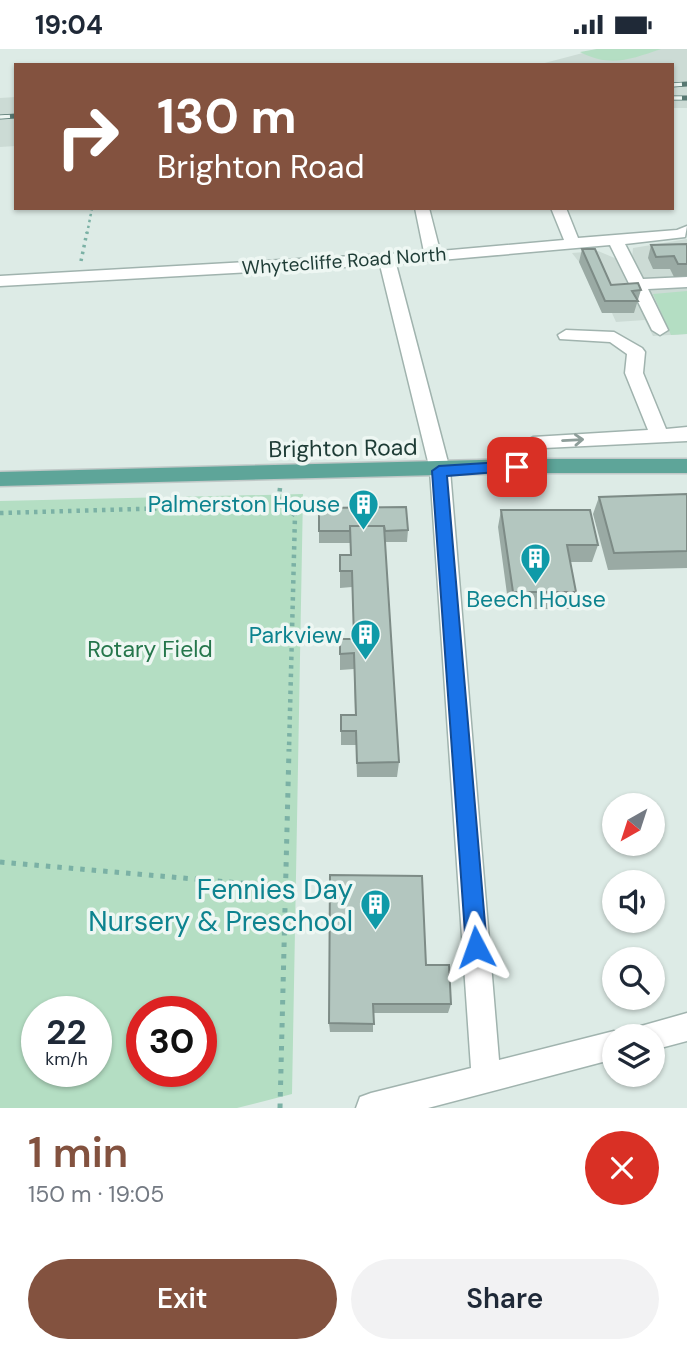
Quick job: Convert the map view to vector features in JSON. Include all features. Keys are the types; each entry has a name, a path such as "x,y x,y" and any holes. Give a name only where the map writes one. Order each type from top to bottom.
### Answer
{"main road":[{"name":"Brighton Road","path":"0,479 517,467 687,467"}],"street":[{"path":"422,210 433,256"},
{"path":"559,210 572,244"},
{"name":"Whytecliffe Road North","path":"0,281 387,260 687,231"},
{"path":"615,240 660,330"},
{"path":"387,260 440,470 486,1079"},
{"path":"638,284 687,282"},
{"path":"566,335 614,337 636,352 634,373 659,435"},
{"path":"517,467 526,450 540,442 687,434"},
{"path":"665,1032 687,1027"},
{"path":"371,1108 602,1048"}],"path":[{"path":"79,272 92,210"},
{"path":"278,505 282,474"},
{"path":"0,513 278,505 295,515 280,1108"},
{"path":"0,862 285,887"}],"shaded area":[{"path":"598,49 687,49 687,108 674,108 674,63 545,63"},
{"path":"14,97 14,146 0,147 0,98"},
{"path":"687,239 687,334 653,336 645,320 616,322 612,313 602,313 579,262 572,253 598,251 617,259 632,259 633,248"}],"green space":[{"path":"597,49 661,49 630,59 611,61 580,52"},
{"path":"687,291 687,334 671,335 653,294"},
{"name":"Rotary Field","path":"303,494 292,1094 237,1108 0,1108 0,501"}],"building":[{"path":"687,244 687,264 678,264 674,256 656,257 651,245"},
{"path":"582,249 595,249 611,285 638,283 641,290 632,291 638,301 605,301"},
{"path":"687,494 687,551 614,553 599,497"},
{"path":"406,507 408,530 385,531 384,526 350,526 350,531 319,531 319,508"},
{"name":"Beech House","path":"501,510 590,510 598,545 567,545 576,592 513,592"},
{"name":"Parkview","path":"350,526 384,526 399,762 357,763 356,731 341,731 341,715 356,715 354,653 340,654 340,639 354,639 352,571 340,571 340,555 351,555"},
{"name":"Fennies Day Nursery & Preschool","path":"330,875 422,876 426,965 449,965 451,1004 373,1004 374,1024 329,1023"}],"railway":[{"path":"674,85 687,84"},
{"path":"674,98 687,98"},
{"path":"0,117 14,116"}],"place":[{"name":"Palmerston House","path":"363,531"},
{"name":"Beech House","path":"536,585"},
{"name":"Parkview","path":"365,662"},
{"name":"Fennies Day Nursery & Preschool","path":"376,932"}],"route":[{"path":"476,947 439,471 517,467"}]}
